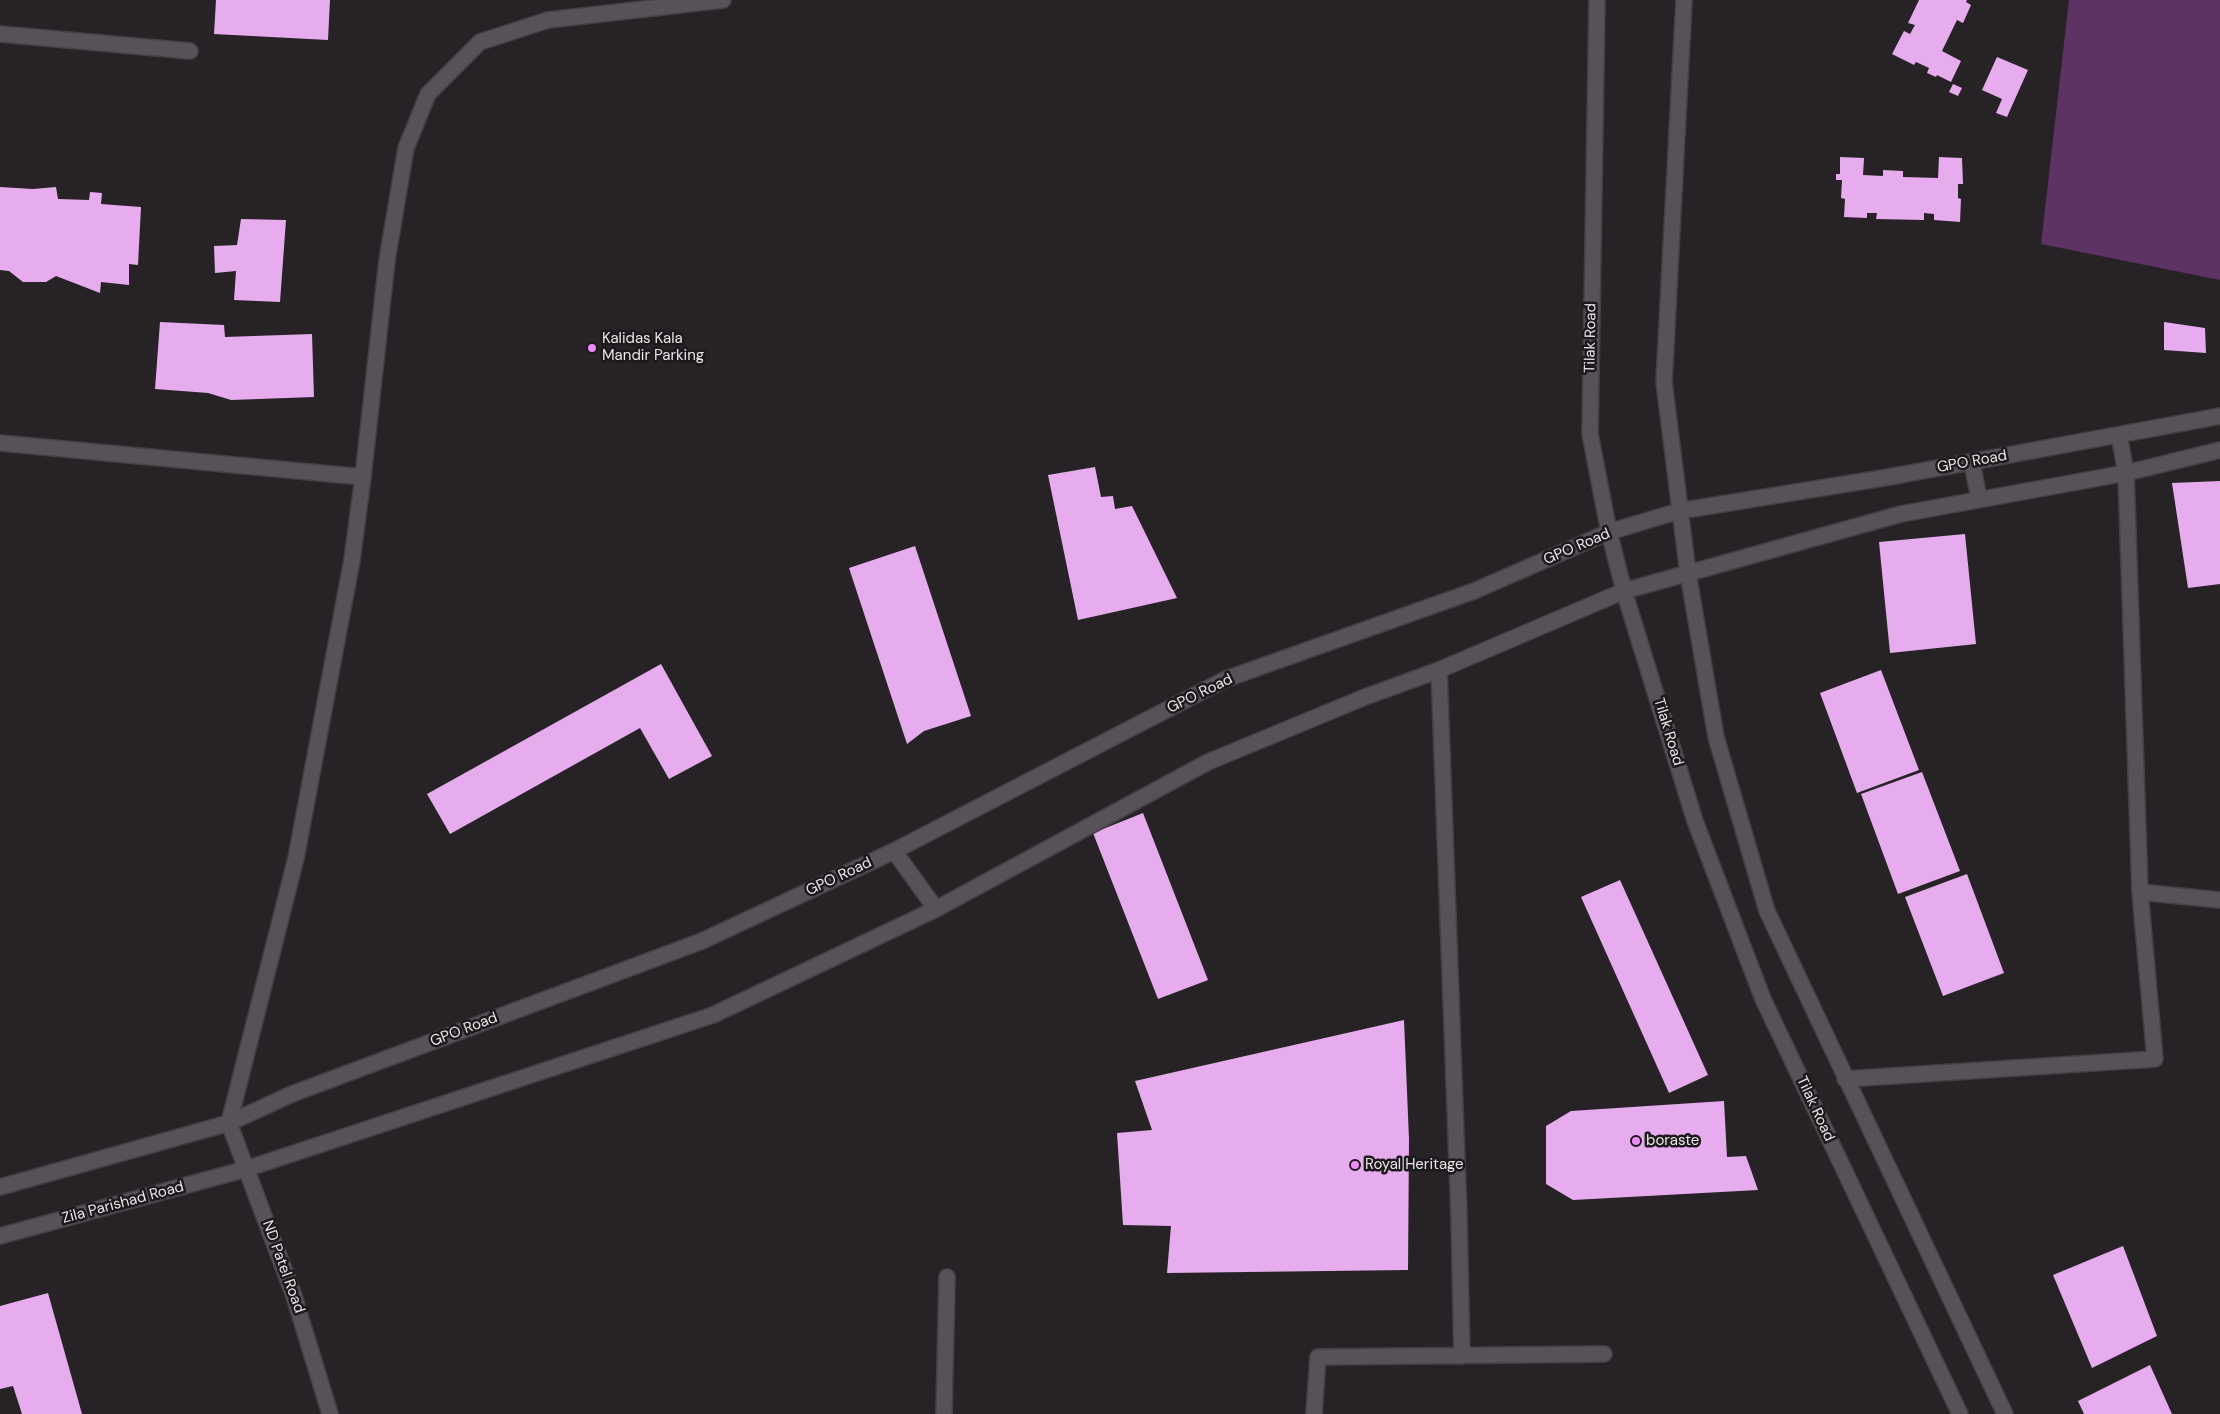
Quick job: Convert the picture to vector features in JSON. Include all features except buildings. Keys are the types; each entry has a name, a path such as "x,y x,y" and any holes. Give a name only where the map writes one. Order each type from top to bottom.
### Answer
{"street":[{"path":"0,1187 229,1123 296,858 352,560 387,260 406,148 428,94 480,42 548,20 724,0"},
{"name":"Tilak Road","path":"1597,0 1590,434 1609,532 1624,591 1695,821 1763,999 1960,1414"},
{"path":"1684,0 1664,382 1688,573 1716,738 1767,911 2005,1414"},
{"path":"0,34 190,51"},
{"name":"GPO Road","path":"229,1123 292,1094 702,940 894,851 1226,679 1474,591 1609,532 1679,511 1972,462 2220,416"},
{"path":"1845,1079 2155,1059 2140,892 2126,473 2119,435"},
{"path":"0,443 363,477"},
{"path":"246,1169 713,1015 936,909 1208,762 1439,670 1624,591 1902,514 2126,473 2220,450"},
{"path":"1972,462 1979,499"},
{"path":"1439,670 1459,1217 1462,1356"},
{"path":"894,851 936,909"},
{"path":"2140,892 2220,900"},
{"name":"ND Patel Road","path":"229,1123 294,1296 330,1414"},
{"name":"Zila Parishad Road","path":"0,1236 246,1169"},
{"path":"944,1414 947,1278"},
{"path":"1314,1414 1318,1358 1604,1354"}],"shaded area":[{"path":"2069,0 2220,0 2220,280 2041,244"}],"place":[{"name":"Kalidas Kala Mandir Parking","path":"592,348"},
{"name":"boraste","path":"1636,1141"},
{"name":"Royal Heritage","path":"1355,1165"}]}
